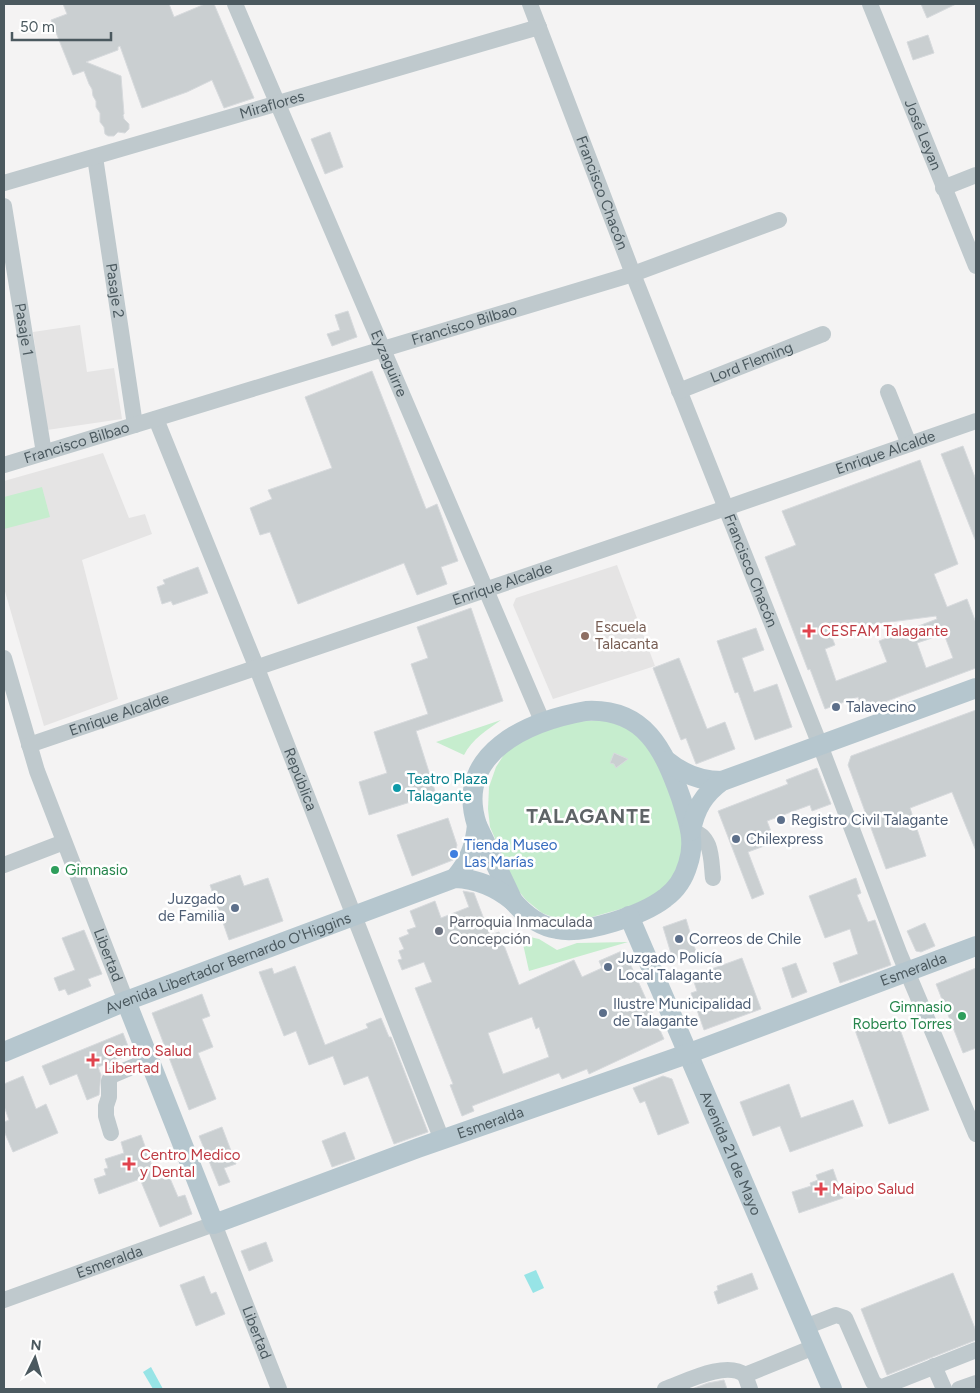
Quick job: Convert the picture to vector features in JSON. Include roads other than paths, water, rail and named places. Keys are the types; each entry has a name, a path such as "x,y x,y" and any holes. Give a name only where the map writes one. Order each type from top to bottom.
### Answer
{"main road":[{"path":"477,825 470,857 455,878 482,883 498,891 513,901 524,913 538,923 565,931 587,930 629,916 658,903 678,886 691,856 695,816 701,802 714,786 722,780 976,688"},
{"path":"513,901 477,825 473,812 473,795 478,774 485,760 496,748 509,737 543,723 566,715 586,711 606,711 635,722 654,740 667,761 692,832"},
{"path":"667,761 675,768 693,777 722,780"},
{"name":"Avenida Libertador Bernardo O'Higgins","path":"4,1052 126,1001 455,878"},
{"name":"Avenida 21 de Mayo","path":"629,916 832,1389"},
{"name":"Esmeralda","path":"214,1224 442,1140 687,1054 976,946"},
{"name":"Libertad","path":"126,1001 214,1224"}],"street":[{"name":"Eyzaguirre","path":"235,4 543,723"},
{"name":"Francisco Chacón","path":"530,4 633,274 820,745 907,972 972,1110 976,1134"},
{"name":"José Leyan","path":"870,4 976,266"},
{"name":"Miraflores","path":"4,183 538,27"},
{"name":"Pasaje 2","path":"95,157 134,425"},
{"path":"943,188 976,175"},
{"name":"Pasaje 1","path":"4,206 44,453"},
{"name":"Francisco Bilbao","path":"4,466 633,274 780,220"},
{"name":"Lord Fleming","path":"679,391 823,334"},
{"path":"888,392 909,444"},
{"name":"República","path":"156,419 442,1140"},
{"name":"Enrique Alcalde","path":"29,745 976,421"},
{"name":"Libertad","path":"4,658 37,771 126,1001"},
{"path":"692,832 702,835 708,842 713,878"},
{"path":"4,865 64,842"},
{"path":"111,1132 106,1116 106,1106 109,1097 108,1081 111,1076 149,1060"},
{"name":"Libertad","path":"214,1224 279,1389"},
{"name":"Esmeralda","path":"4,1300 214,1224"},
{"path":"806,1327 836,1315 845,1318 873,1382 877,1387 883,1387 976,1350"},
{"path":"665,1389 720,1370 730,1369 740,1370 747,1382 814,1347"},
{"path":"934,1366 944,1389"},
{"path":"960,1389 976,1383"}],"water":[{"path":"536,1270 544,1288 533,1293 524,1275"},
{"path":"151,1367 163,1389 153,1389 143,1372"}],"place":[{"name":"CESFAM Talagante","path":"809,631"},
{"name":"Escuela Talacanta","path":"585,636"},
{"name":"Talavecino","path":"836,707"},
{"name":"Teatro Plaza Talagante","path":"397,788"},
{"name":"Registro Civil Talagante","path":"781,820"},
{"name":"Chilexpress","path":"736,839"},
{"name":"Tienda Museo Las Marías","path":"454,854"},
{"name":"Gimnasio","path":"55,870"},
{"name":"Juzgado de Familia","path":"235,908"},
{"name":"Parroquia Inmaculada Concepción","path":"439,931"},
{"name":"Correos de Chile","path":"679,939"},
{"name":"Juzgado Policía Local Talagante","path":"608,967"},
{"name":"Ilustre Municipalidad de Talagante","path":"603,1013"},
{"name":"Gimnasio Roberto Torres","path":"962,1016"},
{"name":"Centro Salud Libertad","path":"93,1060"},
{"name":"Centro Medico y Dental","path":"129,1164"},
{"name":"Maipo Salud","path":"821,1189"}],"district":[{"name":"TALAGANTE","path":"589,816"}]}
